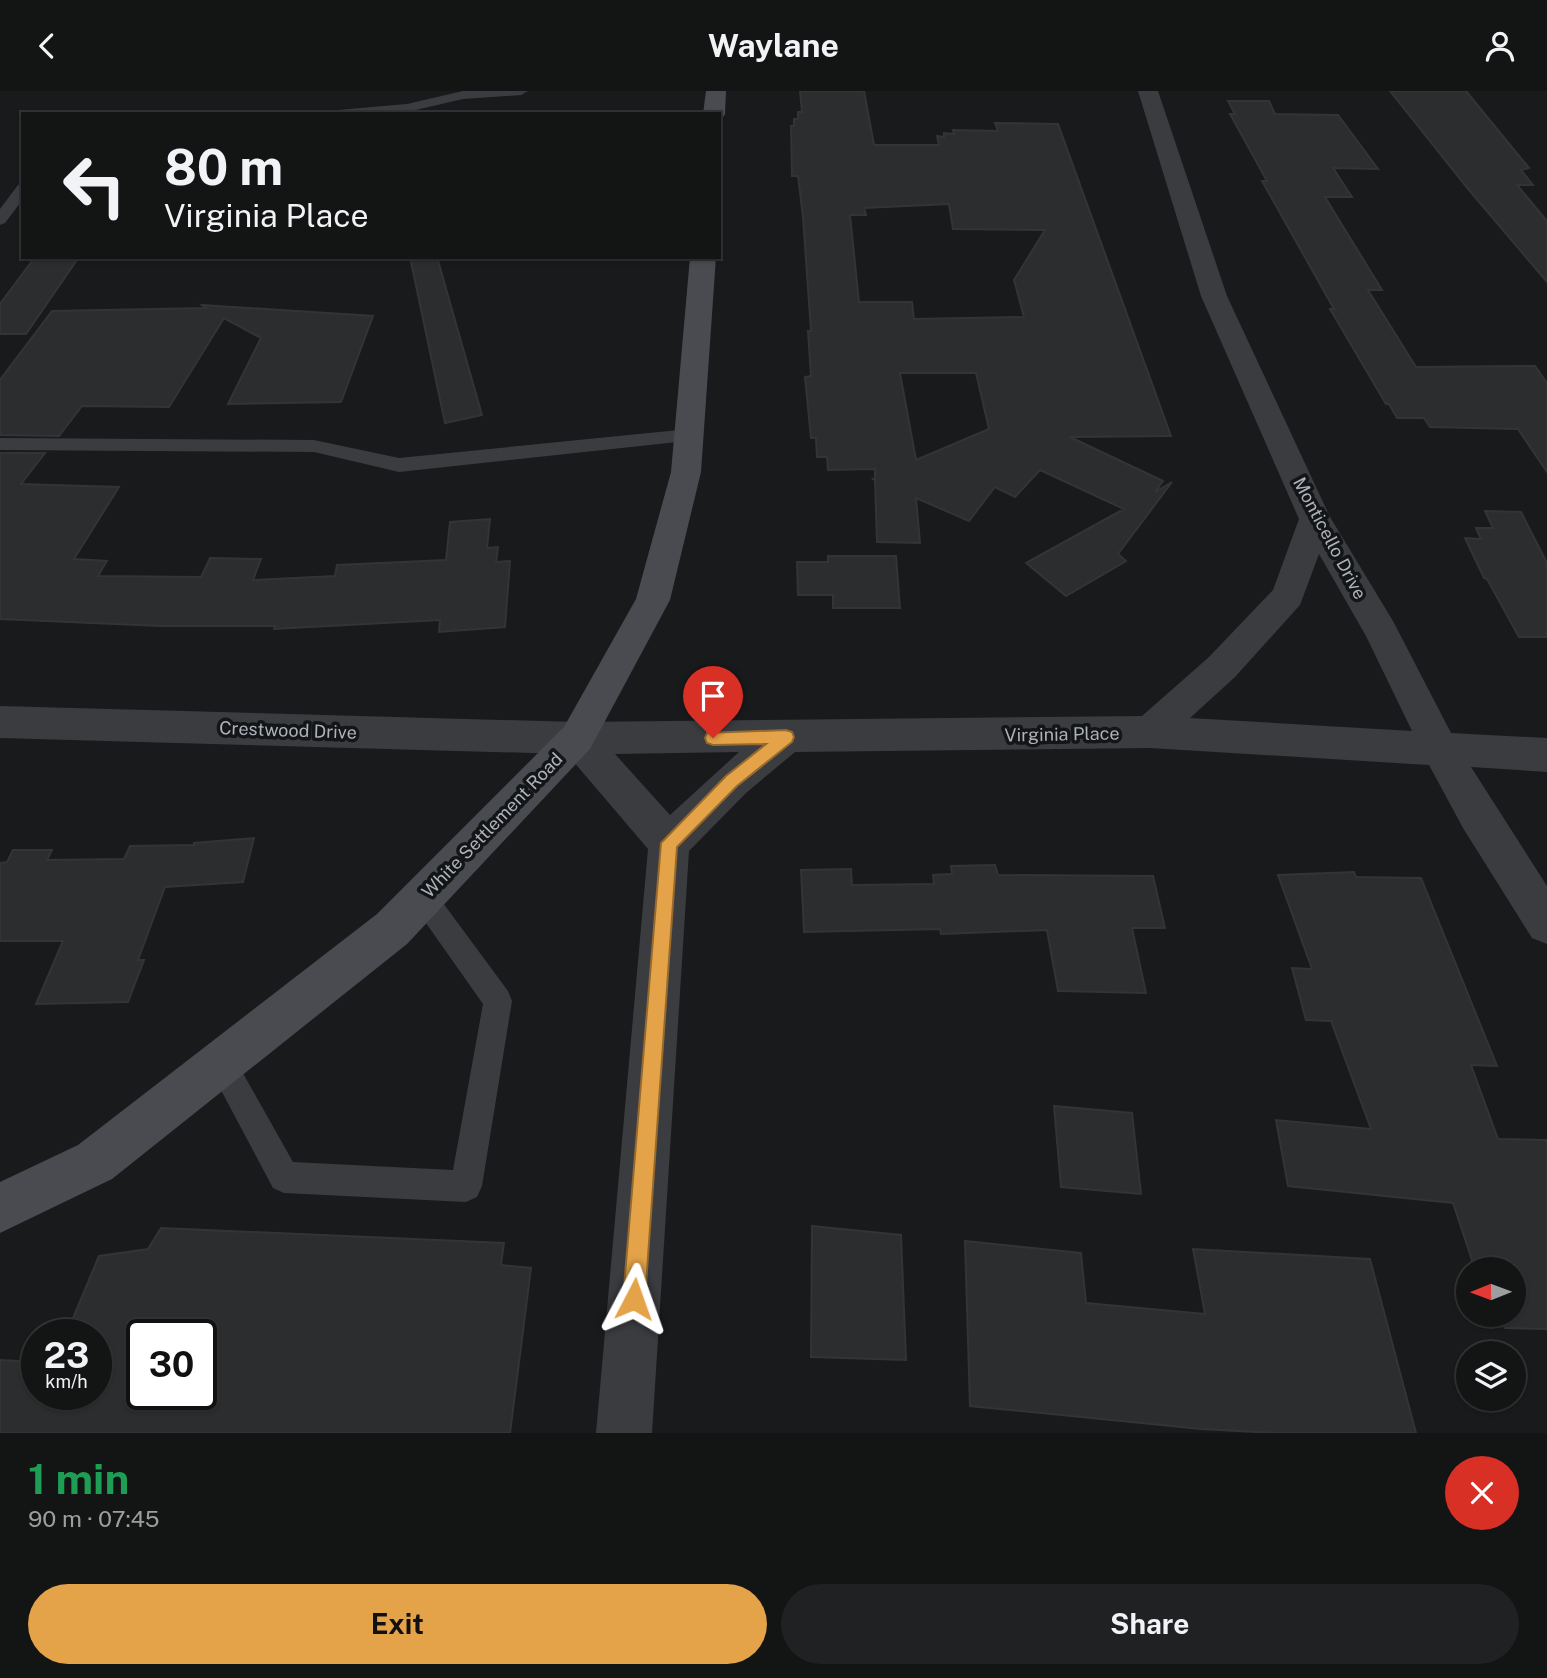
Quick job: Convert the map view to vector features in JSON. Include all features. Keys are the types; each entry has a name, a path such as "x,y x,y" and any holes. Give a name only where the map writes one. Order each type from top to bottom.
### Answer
{"main road":[{"path":"714,112 716,91"},
{"name":"White Settlement Road","path":"0,1207 95,1161 392,929 577,738 653,600 686,472 703,259"}],"street":[{"name":"Monticello Drive","path":"1148,91 1214,296 1315,519 1381,631 1439,747 1477,815 1547,923"},
{"path":"1150,732 1222,667 1288,596 1315,519"},
{"name":"Crestwood Drive","path":"0,722 577,738"},
{"name":"Virginia Place","path":"577,738 1150,732 1547,755"},
{"path":"624,1433 669,843 732,781 786,737"},
{"path":"577,738 669,843"}],"lane":[{"path":"366,112 407,109 463,95 521,91"},
{"path":"500,92 500,107"},
{"path":"0,220 21,191"},
{"path":"0,444 314,446 399,465 689,435"},
{"path":"221,1062 284,1177 466,1186 498,1001 423,897"}],"building":[{"path":"800,91 864,91 874,145 939,145 937,136 944,137 944,133 954,134 953,130 998,131 995,123 1058,124 1171,436 1070,437 1163,481 1155,492 1172,482 1118,554 1126,561 1066,596 1026,563 1124,509 1040,470 1015,497 995,487 969,521 916,498 920,543 877,542 873,479 875,469 828,470 827,457 817,457 816,438 811,438 805,377 811,376 808,331 811,331 803,217 798,176 792,176 791,126 794,126 794,119 798,119 798,112 802,112","holes":["949,204 953,229 1045,230 1014,280 1024,317 914,319 912,302 859,302 850,215 866,215 864,208","900,373 976,373 989,429 916,460"]},
{"path":"1390,91 1466,91 1529,168 1521,170 1533,185 1517,185 1547,221 1547,282 1469,190"},
{"path":"1228,101 1269,101 1275,114 1338,115 1378,169 1333,168 1352,197 1325,197 1382,290 1368,290 1416,367 1535,366 1547,383 1547,472 1518,429 1430,427 1424,418 1397,418 1330,309 1334,309 1262,181 1267,181 1230,114 1235,114"},
{"path":"34,259 78,259 26,334 0,334 0,304"},
{"path":"410,259 438,259 482,415 445,423"},
{"path":"202,305 373,316 341,402 228,404 261,338 224,318 169,407 82,406 59,436 0,435 0,380 52,311 206,308"},
{"path":"0,453 45,453 21,484 119,487 74,559 107,561 98,576 201,577 210,558 261,559 253,580 335,576 337,565 446,560 450,522 490,519 487,548 498,547 496,562 510,561 505,627 439,632 440,620 274,629 275,626 161,626 0,619"},
{"path":"1485,511 1521,512 1547,563 1547,637 1519,637 1484,578 1465,538 1481,539 1476,528 1493,528"},
{"path":"828,556 896,556 900,608 833,608 833,595 798,595 797,562 828,562"},
{"path":"254,838 243,882 165,887 138,960 144,960 128,1002 36,1004 63,941 0,941 0,863 7,862 13,850 52,850 47,860 124,859 130,846 194,845"},
{"path":"995,865 998,875 1153,876 1165,928 1132,928 1146,993 1058,991 1047,930 941,934 940,929 804,932 801,870 851,869 852,885 934,884 933,875 952,874 951,866"},
{"path":"1354,872 1356,877 1421,878 1497,1066 1471,1065 1498,1139 1547,1140 1547,1329 1505,1328 1526,1327 1526,1257 1471,1257 1453,1203 1288,1186 1276,1120 1371,1129 1331,1021 1306,1020 1292,968 1312,969 1278,875"},
{"path":"1054,1106 1132,1113 1141,1194 1061,1187"},
{"path":"812,1226 901,1235 906,1360 811,1357"},
{"path":"161,1228 504,1243 501,1265 531,1268 510,1433 0,1433 0,1360 21,1361 21,1410 112,1410 112,1319 73,1319 99,1256 148,1249"},
{"path":"965,1241 1081,1253 1086,1303 1205,1314 1193,1249 1370,1259 1416,1433 1275,1433 1201,1429 970,1406"}],"route":[{"path":"634,1299 669,843 732,781 786,737 713,738"}]}
